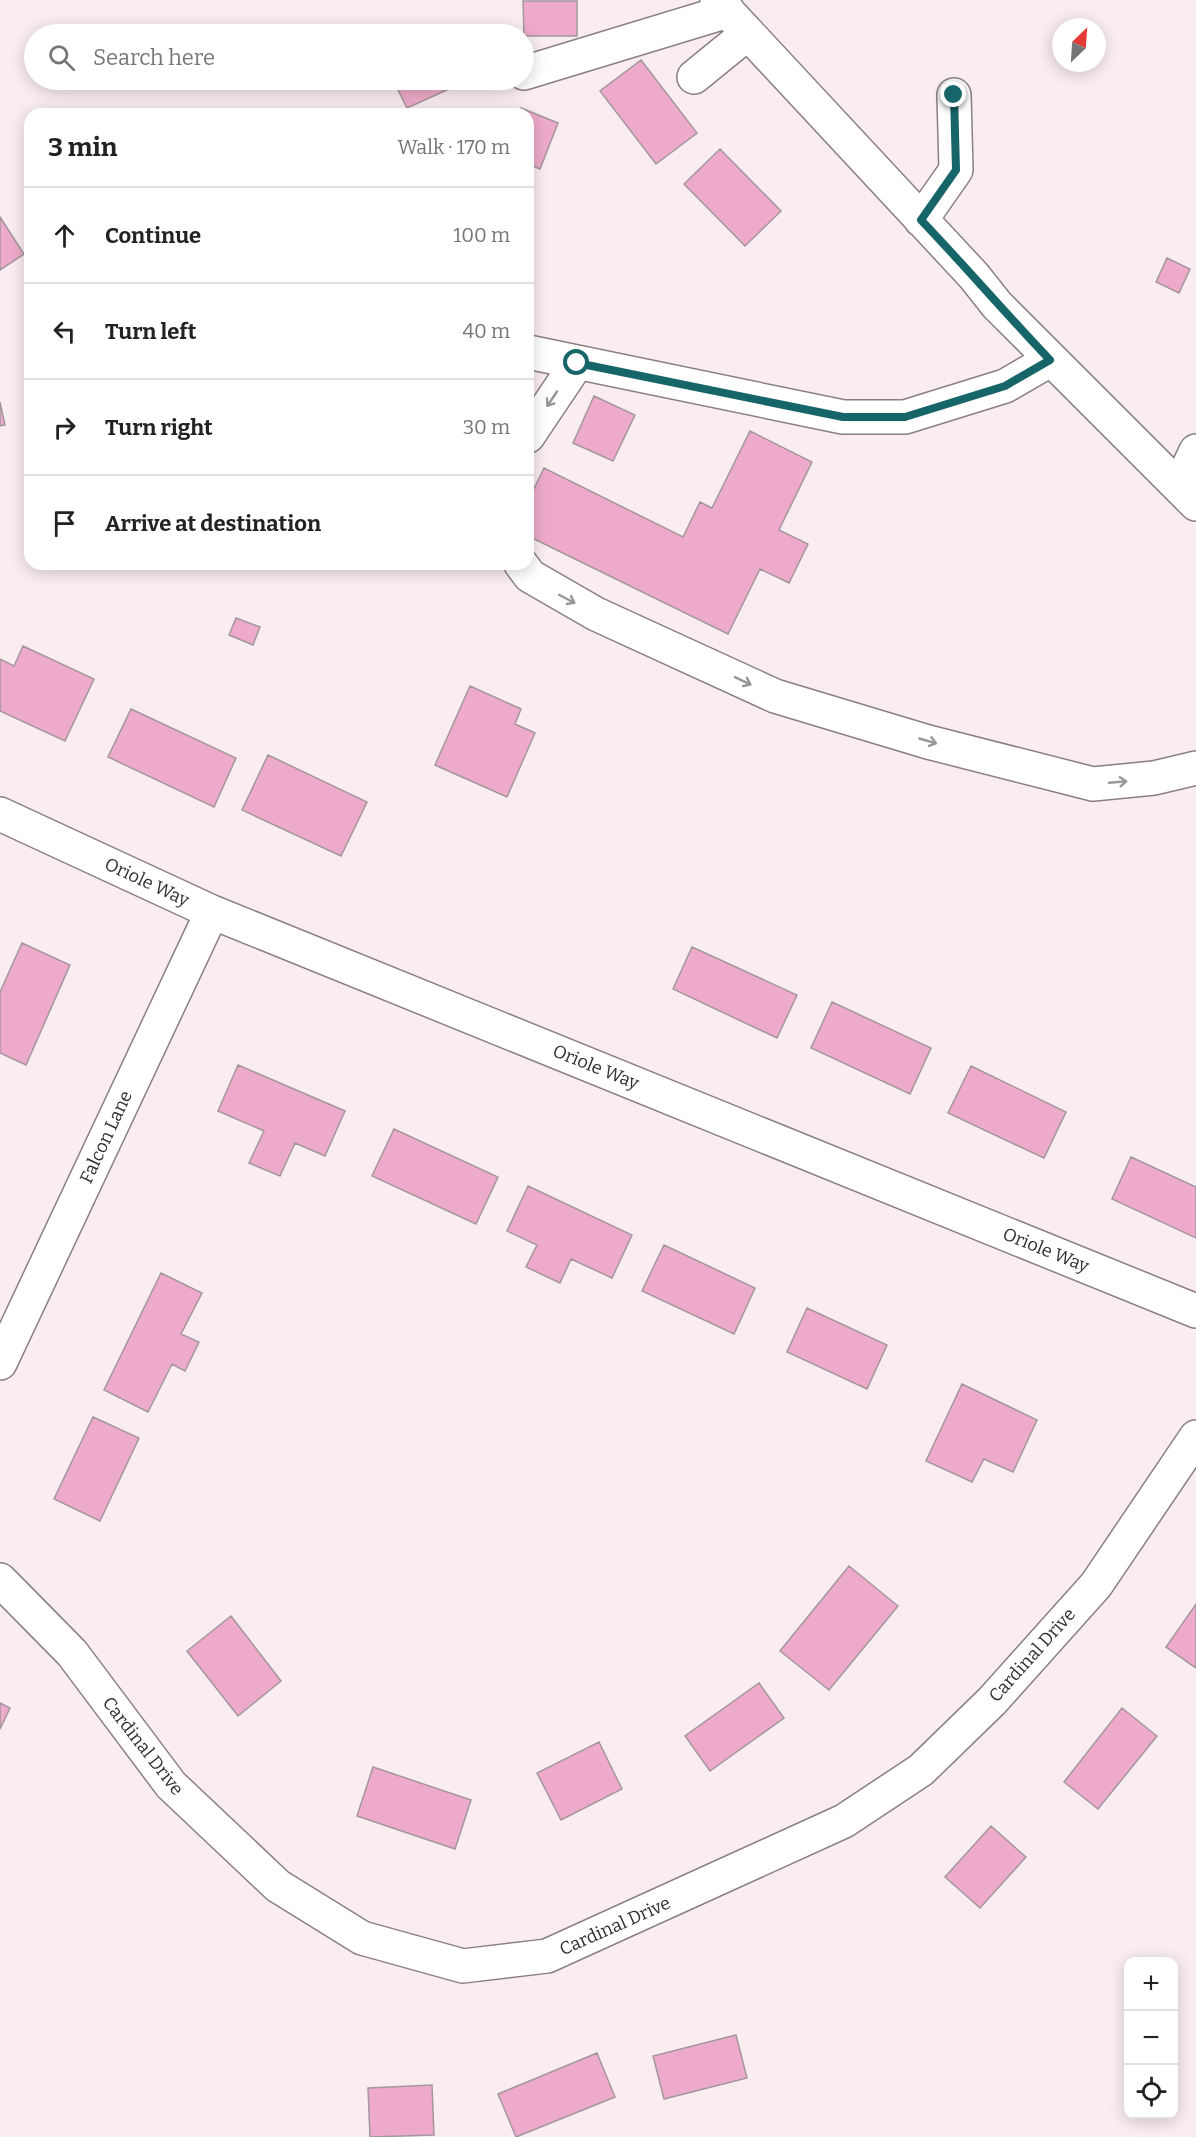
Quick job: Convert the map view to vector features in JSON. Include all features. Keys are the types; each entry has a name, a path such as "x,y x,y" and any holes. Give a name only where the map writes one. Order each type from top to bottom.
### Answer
{"street":[{"path":"534,70 731,15"},
{"path":"694,78 731,15"},
{"path":"731,15 974,276 997,305 1187,496"},
{"path":"921,220 956,170 954,95"},
{"path":"534,353 843,417 905,417 1005,386 1050,360"},
{"path":"534,427 577,363"},
{"path":"1187,496 1196,451"},
{"path":"525,570 530,576 596,614 775,696 928,742 1093,784 1154,778 1196,768"},
{"name":"Oriole Way","path":"0,814 212,912 1196,1311"},
{"name":"Falcon Lane","path":"0,1363 212,912"},
{"name":"Cardinal Drive","path":"0,1580 72,1653 171,1785 278,1886 362,1938 463,1966 547,1956 844,1821 921,1770 992,1701 1096,1585 1196,1437"}],"building":[{"path":"523,1 577,1 577,36 534,36 534,24 524,24"},
{"path":"641,60 697,133 656,164 600,91"},
{"path":"398,90 447,90 407,108"},
{"path":"534,113 558,123 540,169 534,166"},
{"path":"720,149 781,211 745,246 684,184"},
{"path":"0,217 24,254 0,270"},
{"path":"1167,258 1190,269 1179,293 1156,282"},
{"path":"594,396 635,415 613,461 573,443"},
{"path":"0,402 5,425 0,426"},
{"path":"750,431 812,462 779,530 808,544 789,583 760,569 728,634 534,539 534,489 544,468 683,537 700,502 712,508"},
{"path":"236,618 260,627 253,645 229,635"},
{"path":"23,646 94,679 65,741 0,711 0,659 14,666"},
{"path":"470,686 521,709 515,724 535,733 507,797 435,765"},
{"path":"131,709 236,758 214,807 108,757"},
{"path":"268,755 367,802 341,856 242,810"},
{"path":"22,943 70,965 26,1065 0,1053 0,992"},
{"path":"692,947 797,995 777,1038 673,989"},
{"path":"832,1002 931,1048 910,1094 811,1048"},
{"path":"238,1065 345,1111 325,1156 295,1143 280,1176 249,1163 264,1131 218,1111"},
{"path":"971,1066 1066,1112 1044,1158 948,1113"},
{"path":"394,1129 498,1177 476,1224 372,1176"},
{"path":"1131,1157 1196,1187 1196,1238 1112,1199"},
{"path":"528,1186 632,1235 612,1278 571,1259 560,1283 526,1267 537,1245 507,1231"},
{"path":"664,1245 755,1288 734,1334 642,1291"},
{"path":"161,1273 202,1293 181,1334 199,1342 185,1371 172,1364 148,1412 104,1390"},
{"path":"807,1308 887,1345 867,1389 787,1352"},
{"path":"962,1384 1037,1420 1013,1472 984,1459 972,1482 926,1461"},
{"path":"93,1417 139,1438 100,1521 54,1499"},
{"path":"849,1566 898,1606 829,1690 780,1651"},
{"path":"1196,1604 1196,1668 1166,1647"},
{"path":"231,1616 281,1681 238,1716 187,1651"},
{"path":"759,1683 784,1718 710,1771 685,1736"},
{"path":"0,1703 10,1708 0,1729"},
{"path":"1122,1708 1157,1736 1098,1809 1064,1782"},
{"path":"599,1742 622,1789 561,1820 537,1773"},
{"path":"373,1767 471,1800 455,1849 357,1816"},
{"path":"991,1826 1026,1857 980,1908 945,1877"},
{"path":"736,2035 747,2078 664,2099 653,2056"},
{"path":"597,2053 615,2097 516,2137 498,2094"},
{"path":"432,2085 434,2135 370,2137 368,2088"}],"route":[{"path":"577,363 843,417 905,417 1005,386 1050,360 921,220 956,170 954,95"}]}
